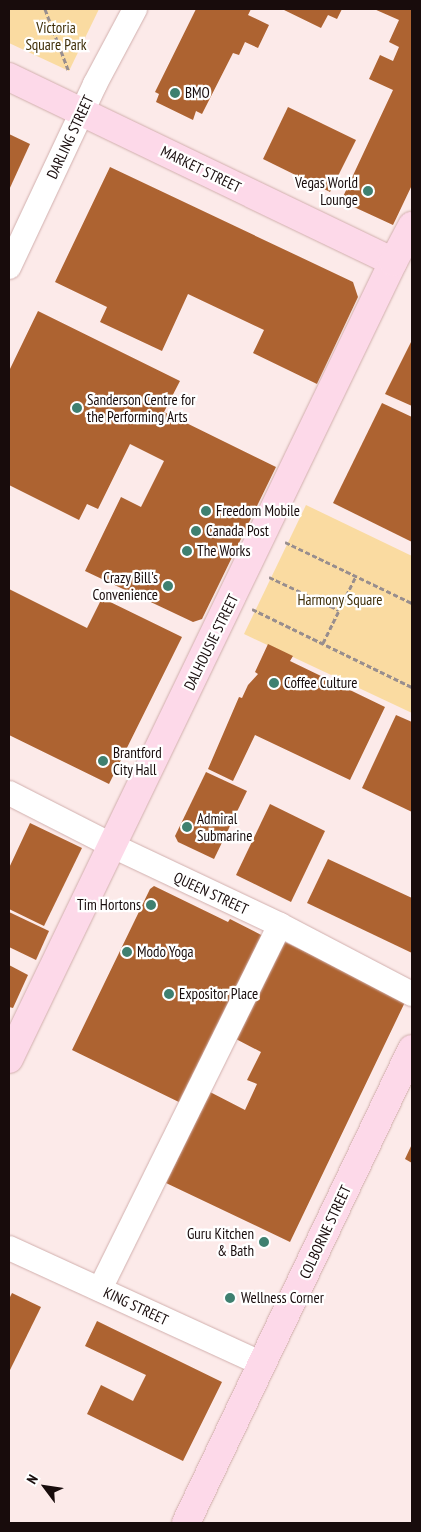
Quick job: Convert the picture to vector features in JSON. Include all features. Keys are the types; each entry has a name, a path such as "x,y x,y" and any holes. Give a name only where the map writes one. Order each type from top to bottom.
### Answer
{"main road":[{"name":"MARKET STREET","path":"9,77 393,262"},
{"name":"DALHOUSIE STREET","path":"9,1059 412,226"},
{"name":"COLBORNE STREET","path":"186,1523 412,1049"}],"street":[{"name":"DARLING STREET","path":"9,268 82,111 135,9"},
{"name":"QUEEN STREET","path":"9,793 112,846 280,925 412,994"},
{"path":"100,1289 280,925"},
{"name":"KING STREET","path":"9,1248 262,1364"}],"path":[{"path":"45,9 69,72"},
{"path":"264,532 412,603"},
{"path":"247,567 339,610"},
{"path":"322,643 356,576"},
{"path":"231,599 412,687"}],"shaded area":[{"path":"9,9 412,9 412,1523 9,1523"}],"green space":[{"name":"Victoria Square Park","path":"9,9 99,9 69,71 9,43"},
{"name":"Harmony Square","path":"306,505 412,556 412,713 244,634"}],"building":[{"path":"196,9 251,9 248,15 269,25 258,48 245,42 239,55 233,53 202,114 196,111 193,120 156,102 159,94 155,92"},
{"path":"282,9 342,9 337,19 328,15 321,28"},
{"path":"374,9 412,9 412,185 393,225 341,201 393,90 369,79 380,55 393,61 399,47 389,42 399,20"},
{"path":"288,107 356,140 330,192 263,159"},
{"path":"9,134 30,144 9,190"},
{"path":"110,167 353,282 358,297 317,384 253,353 264,330 188,294 162,351 100,322 107,307 55,282"},
{"path":"38,311 180,381 164,412 276,467 202,619 193,622 85,571 121,497 141,507 164,461 130,444 98,509 87,504 79,520 9,485 9,371"},
{"path":"412,340 412,406 385,394"},
{"path":"382,403 412,417 412,542 333,503"},
{"path":"9,589 87,628 102,598 182,637 109,784 9,735"},
{"path":"268,644 293,656 290,661 385,707 350,780 255,735 233,781 208,769 239,697 242,698 248,685 258,674 255,672"},
{"path":"396,715 412,722 412,812 362,788"},
{"path":"206,772 247,791 214,859 178,842 175,836"},
{"path":"270,804 325,831 291,902 236,875"},
{"path":"30,823 82,848 44,926 9,909 9,868"},
{"path":"328,859 412,898 412,953 307,903"},
{"name":"Expositor Place","path":"154,886 228,922 230,919 267,938 185,1105 72,1050 150,889"},
{"path":"9,912 49,931 36,960 9,947"},
{"path":"281,940 406,1000 290,1242 166,1183 210,1092 245,1110 257,1084 247,1080 261,1052 234,1038"},
{"path":"9,965 28,975 13,1008 9,1007"},
{"path":"412,1144 412,1163 405,1159"},
{"path":"12,1293 41,1307 9,1372 9,1299"},
{"path":"97,1321 222,1382 183,1461 87,1414 101,1385 133,1401 146,1375 85,1346"}],"place":[{"name":"BMO","path":"175,93"},
{"name":"Vegas World Lounge","path":"368,191"},
{"name":"Sanderson Centre for the Performing Arts","path":"77,408"},
{"name":"Freedom Mobile","path":"206,511"},
{"name":"Canada Post","path":"196,531"},
{"name":"The Works","path":"187,551"},
{"name":"Crazy Bill's Convenience","path":"168,586"},
{"name":"Coffee Culture","path":"274,683"},
{"name":"Brantford City Hall","path":"103,761"},
{"name":"Admiral Submarine","path":"187,827"},
{"name":"Tim Hortons","path":"151,905"},
{"name":"Modo Yoga","path":"127,952"},
{"name":"Expositor Place","path":"169,994"},
{"name":"Guru Kitchen & Bath","path":"264,1242"},
{"name":"Wellness Corner","path":"230,1298"}]}
